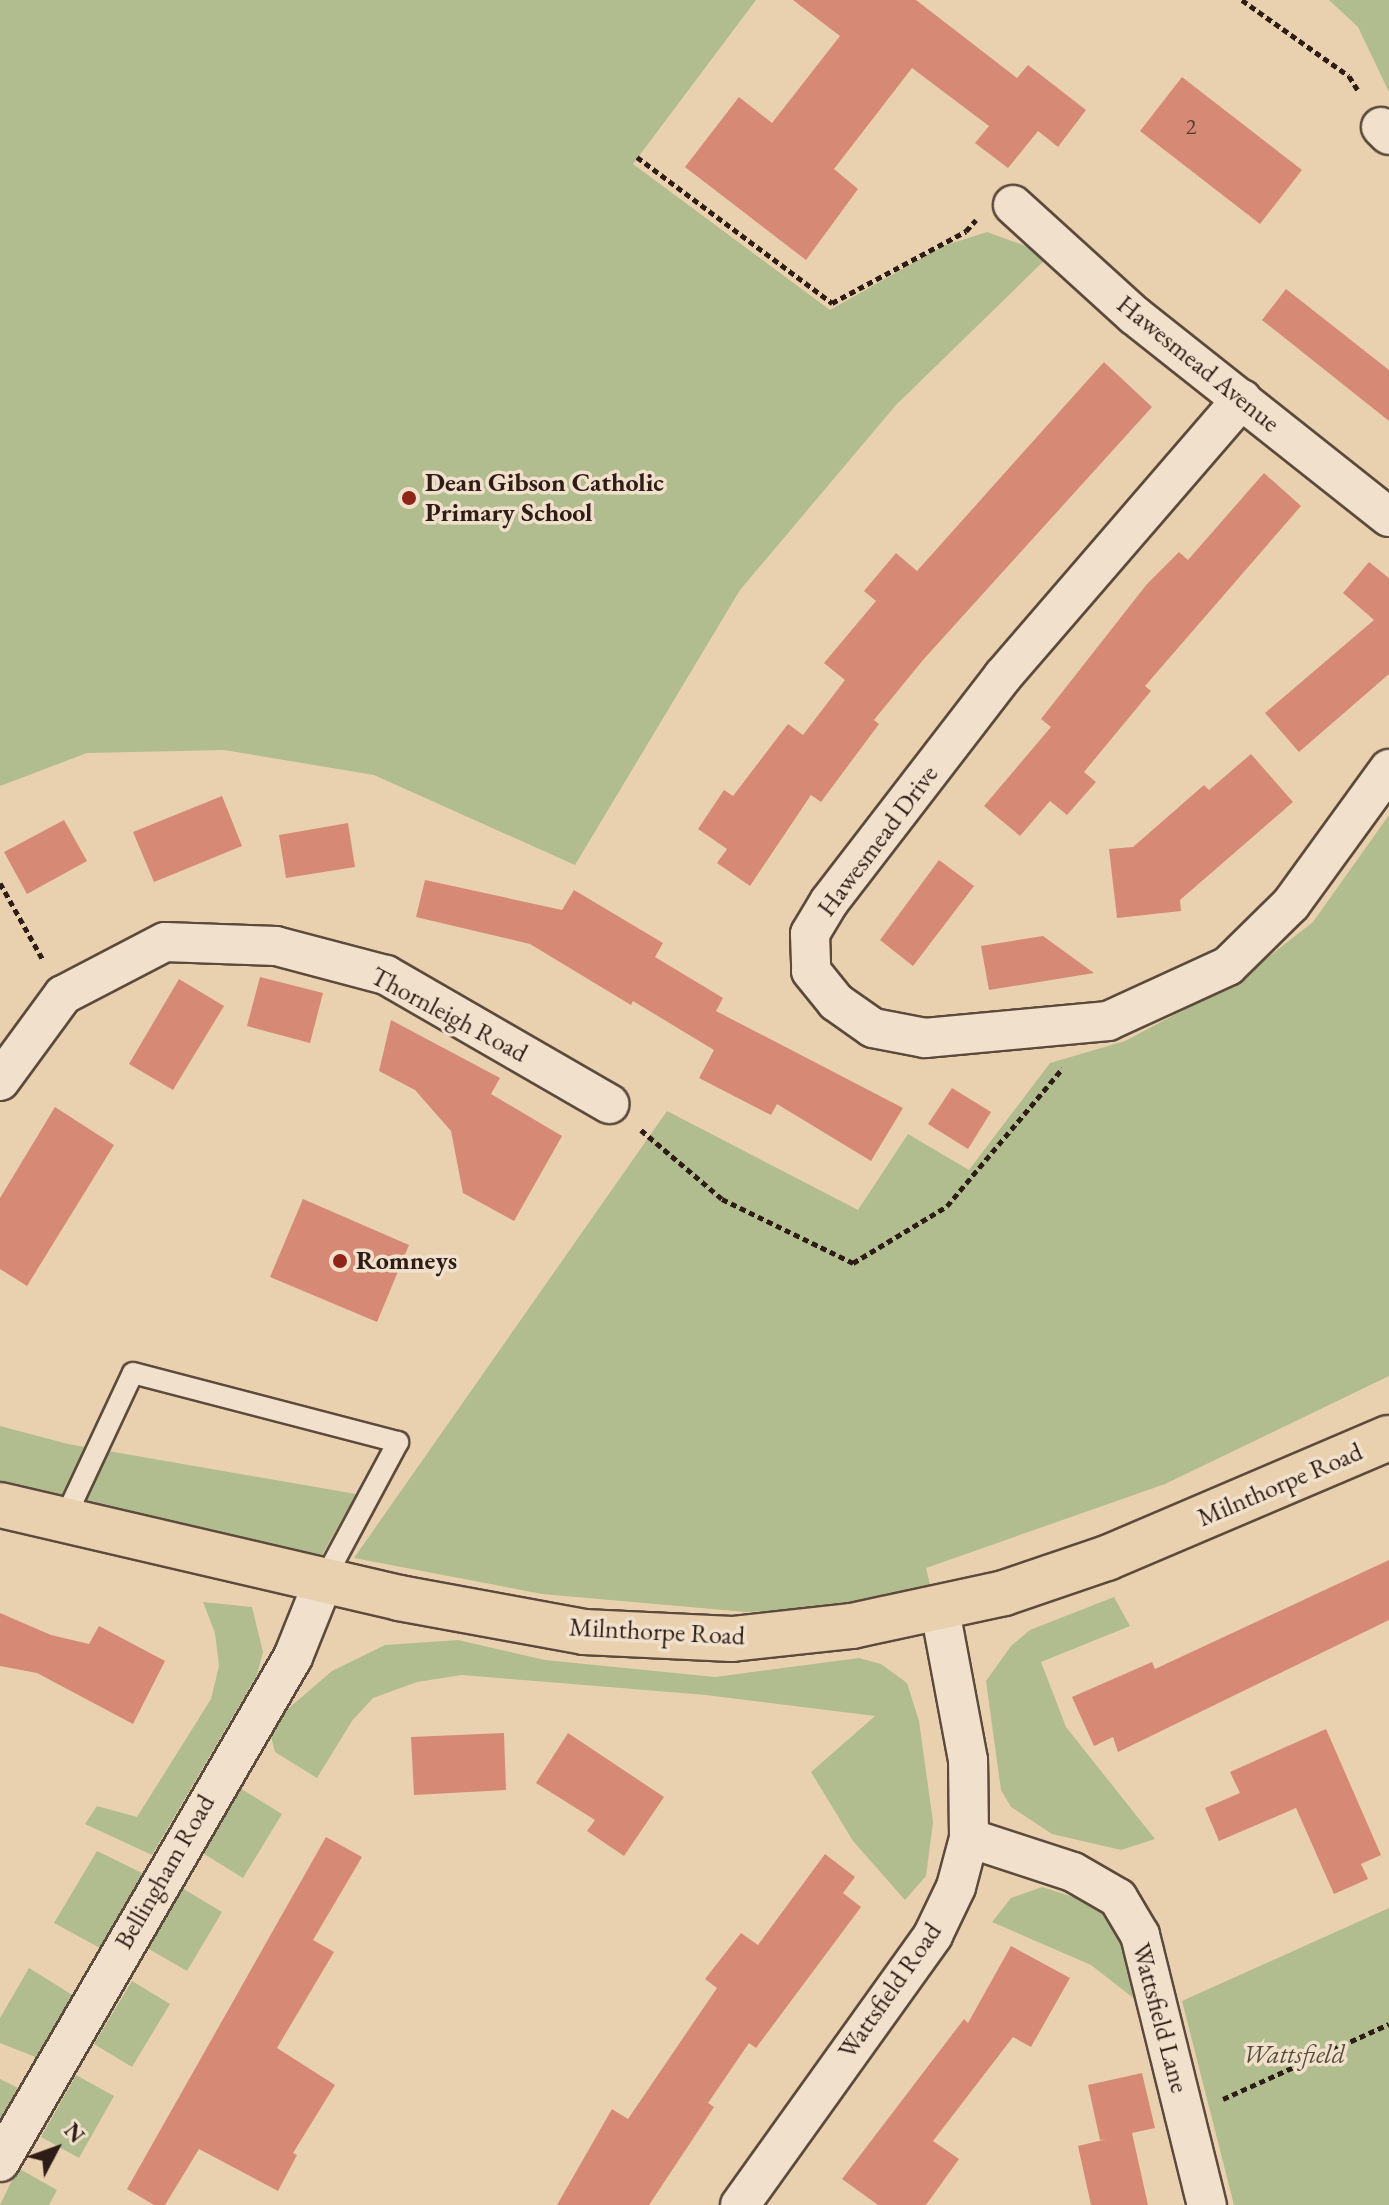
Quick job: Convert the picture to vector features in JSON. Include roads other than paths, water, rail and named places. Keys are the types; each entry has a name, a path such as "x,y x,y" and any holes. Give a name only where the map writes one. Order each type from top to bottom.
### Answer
{"highway":[{"name":"Milnthorpe Road","path":"0,1505 324,1580 584,1632 702,1638 852,1626 940,1610 1107,1558 1389,1438"}],"street":[{"name":"Hawesmead Avenue","path":"999,207 1389,517"},
{"name":"Hawesmead Drive","path":"1242,399 1003,676 829,902 810,934 811,971 836,1002 873,1028 925,1038 1108,1021 1228,966 1291,904 1389,769"},
{"name":"Thornleigh Road","path":"0,1081 63,995 165,942 276,946 386,975 609,1104"},
{"name":"Bellingham Road","path":"0,2162 293,1657 324,1580"},
{"name":"Wattsfield Road","path":"740,2205 933,1935 956,1887 969,1838 968,1760 940,1610"},
{"name":"Wattsfield Lane","path":"969,1838 1073,1872 1118,1898 1140,1935 1207,2205"}],"lane":[{"path":"64,1520 133,1373 398,1442 324,1580"}],"place":[{"name":"Dean Gibson Catholic Primary School","path":"409,498"},
{"name":"Romneys","path":"340,1261"}],"park label":[{"name":"Wattsfield","path":"1294,2055"}]}
